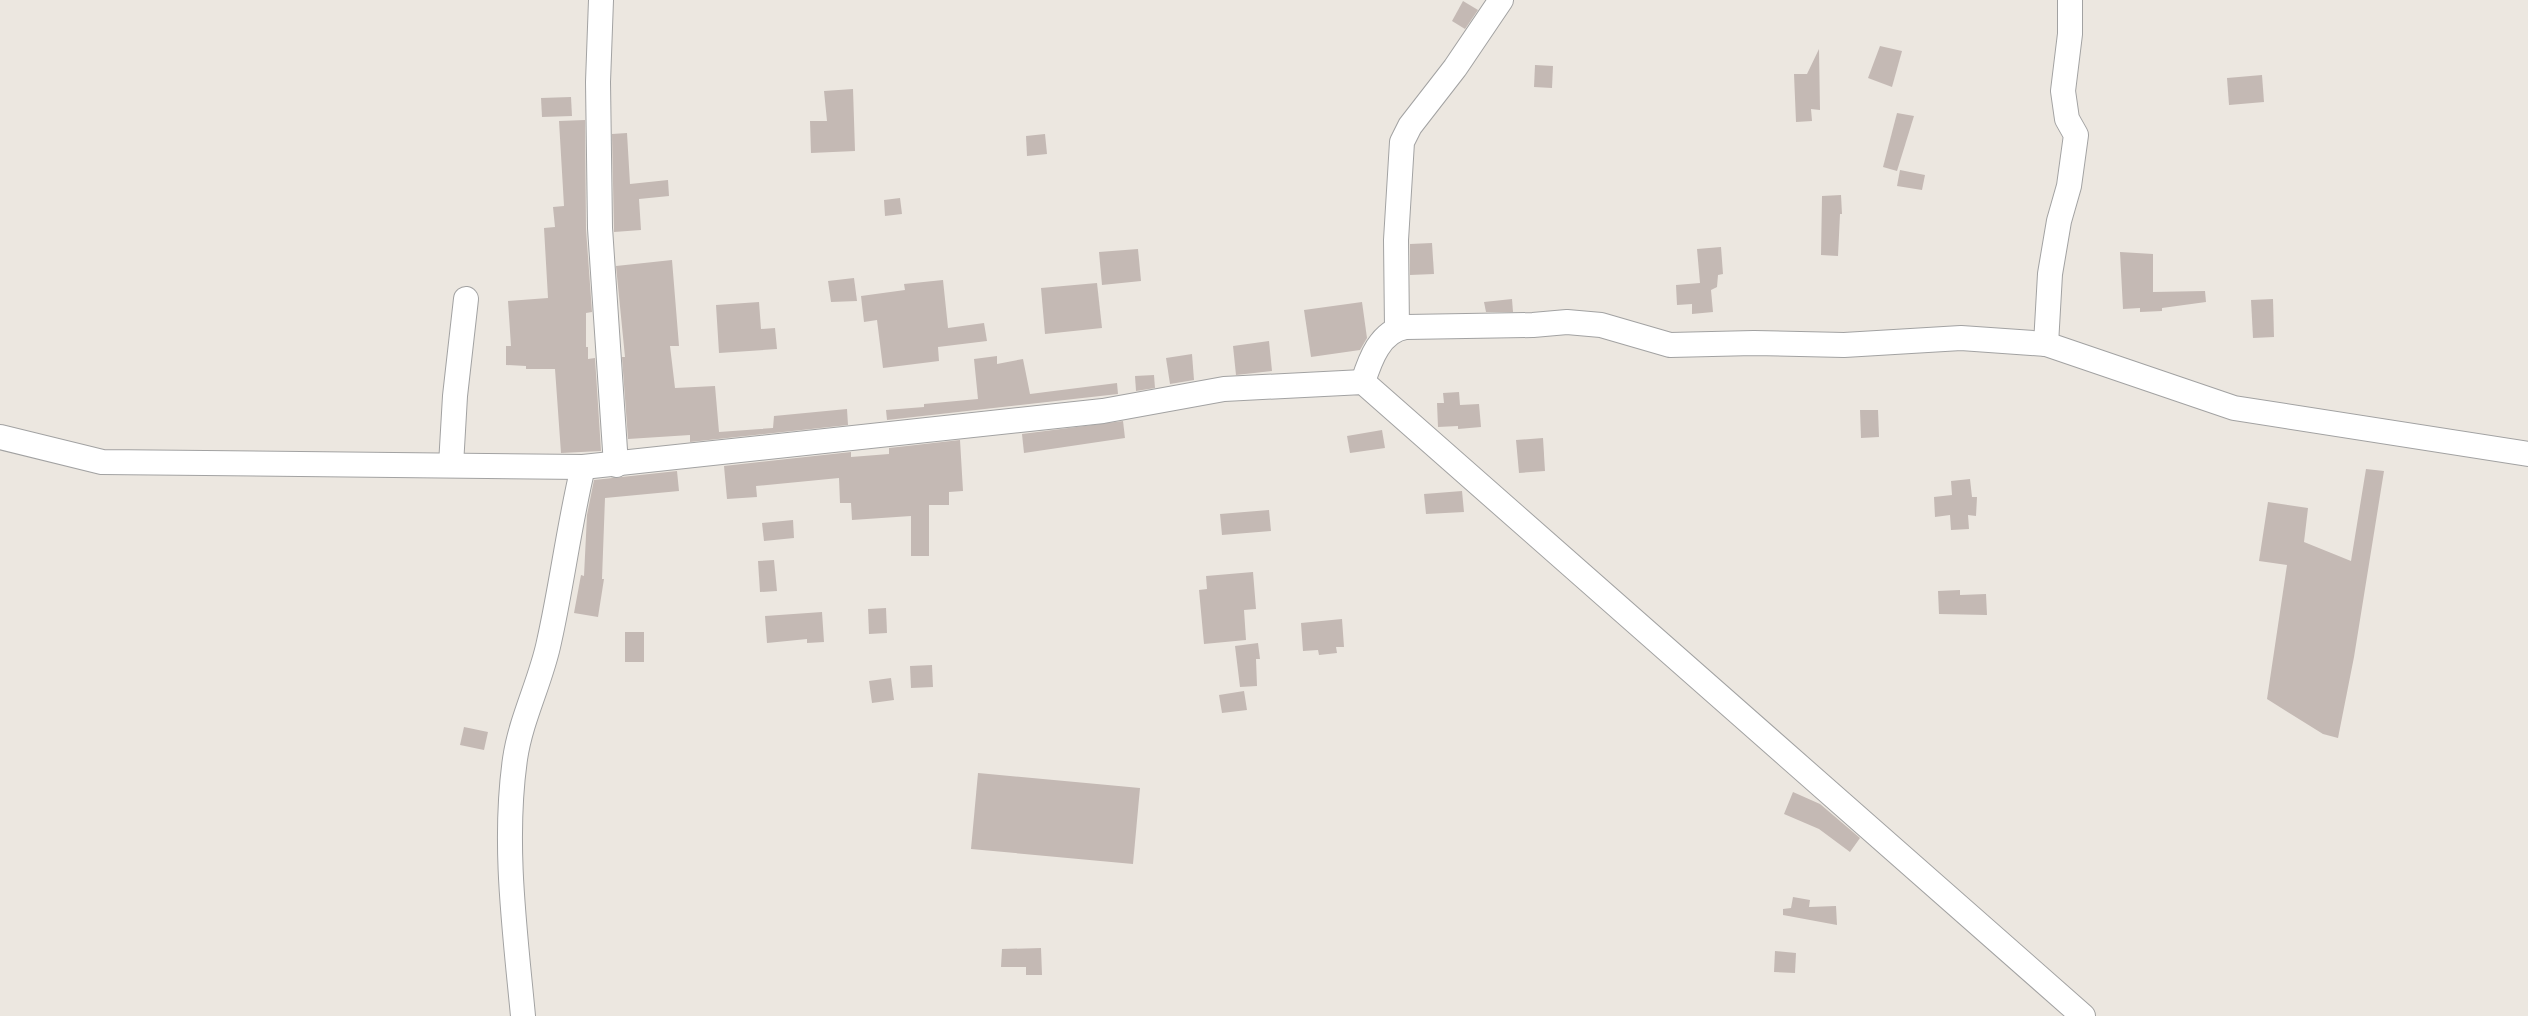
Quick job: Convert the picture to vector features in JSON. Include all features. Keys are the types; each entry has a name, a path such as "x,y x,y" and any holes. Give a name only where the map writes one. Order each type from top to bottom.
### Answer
{"street":[{"path":"601,0 598,82 600,228 616,465"},
{"path":"1397,328 1396,240 1402,142 1410,126 1455,68 1501,0"},
{"path":"2046,344 2050,274 2059,221 2069,186 2076,135 2067,119 2063,91 2070,34 2070,0"},
{"path":"451,465 455,396 466,299"},
{"path":"1363,382 1373,352 1397,328 1567,322 1601,325 1670,345 1754,343 1844,345 1961,338 2046,344 2234,408 2528,454"},
{"path":"0,436 102,462 583,467 616,465 1103,411 1224,389 1363,382 2083,1016"},
{"path":"524,1016 509,850 515,758 533,690 549,644 583,467"}],"building":[{"path":"1463,1 1478,10 1465,29 1452,21"},
{"path":"1880,46 1902,51 1892,87 1868,78"},
{"path":"1819,49 1820,110 1811,109 1812,121 1796,122 1794,74 1807,74"},
{"path":"1535,65 1553,66 1552,88 1534,87"},
{"path":"2262,75 2264,102 2229,105 2227,78"},
{"path":"853,89 855,151 811,153 810,121 827,121 824,91"},
{"path":"571,97 572,116 542,117 541,98"},
{"path":"1897,113 1914,116 1897,171 1883,167"},
{"path":"585,120 586,229 592,312 586,313 586,347 588,347 588,359 595,358 601,451 561,453 555,369 526,369 526,366 506,365 506,346 511,346 508,301 548,298 544,228 555,227 553,207 564,206 559,121"},
{"path":"627,133 630,184 668,180 669,196 639,199 641,230 614,232 612,134"},
{"path":"1045,134 1047,154 1027,156 1026,136"},
{"path":"1900,170 1925,175 1922,190 1897,186"},
{"path":"1841,195 1842,214 1840,214 1838,256 1821,255 1822,196"},
{"path":"900,198 902,214 885,216 884,200"},
{"path":"1432,243 1434,274 1410,275 1410,244"},
{"path":"1721,247 1723,274 1718,275 1717,287 1711,290 1713,312 1692,314 1692,304 1677,305 1676,285 1700,283 1697,249"},
{"path":"1138,249 1141,281 1102,285 1099,252"},
{"path":"2120,252 2153,254 2153,292 2205,291 2206,302 2162,308 2162,311 2140,312 2140,308 2123,309"},
{"path":"672,260 679,346 670,346 675,388 715,386 719,432 773,428 774,416 847,409 848,425 690,442 690,435 628,439 622,357 625,357 616,266"},
{"path":"854,278 857,301 831,302 828,281"},
{"path":"943,280 948,328 984,323 987,341 938,347 939,361 883,368 877,320 864,322 861,296 905,290 904,284"},
{"path":"1097,283 1102,328 1045,334 1041,288"},
{"path":"1512,299 1513,312 1486,312 1484,302"},
{"path":"2273,299 2274,337 2253,338 2251,300"},
{"path":"759,302 761,329 775,328 777,349 719,353 716,305"},
{"path":"1362,302 1367,338 1360,350 1311,357 1304,310"},
{"path":"1269,341 1272,371 1236,375 1233,346"},
{"path":"1192,354 1194,380 1170,384 1166,358"},
{"path":"997,356 997,364 1023,359 1030,394 1117,383 1118,394 887,420 886,410 924,407 924,404 978,399 974,359"},
{"path":"1154,375 1155,388 1136,391 1135,376"},
{"path":"1459,392 1460,405 1479,404 1481,427 1458,429 1458,426 1438,427 1437,403 1444,403 1443,393"},
{"path":"1860,410 1878,410 1879,437 1861,438"},
{"path":"1123,421 1125,438 1024,453 1022,434"},
{"path":"1382,430 1385,448 1350,453 1347,436"},
{"path":"1543,438 1545,471 1519,473 1516,440"},
{"path":"960,440 963,491 949,492 949,505 929,505 929,556 911,556 911,516 852,520 851,503 840,503 839,478 756,486 757,497 727,499 724,466 851,452 851,457 889,454 889,448"},
{"path":"2366,469 2384,471 2354,657 2338,738 2323,734 2267,699 2287,565 2259,561 2268,502 2308,508 2304,542 2351,561"},
{"path":"677,471 679,491 605,498 602,579 604,579 598,617 574,613 581,575 584,576 587,515 594,480"},
{"path":"1970,479 1972,497 1977,497 1976,516 1968,515 1969,529 1951,530 1950,515 1935,517 1934,497 1952,495 1951,481"},
{"path":"1462,491 1464,512 1426,514 1424,494"},
{"path":"1269,510 1271,531 1222,535 1220,514"},
{"path":"793,520 794,538 764,541 762,523"},
{"path":"774,560 777,591 760,592 758,561"},
{"path":"1253,572 1256,609 1244,610 1246,640 1204,644 1199,590 1207,589 1206,576"},
{"path":"1960,590 1960,595 1986,594 1987,615 1939,614 1938,591"},
{"path":"886,608 887,633 869,634 868,609"},
{"path":"822,612 824,642 807,643 807,639 767,643 765,616"},
{"path":"1342,619 1344,647 1336,647 1337,653 1319,655 1318,650 1303,651 1301,623"},
{"path":"625,632 644,632 644,662 625,662"},
{"path":"1258,643 1260,659 1256,659 1257,686 1240,687 1235,646"},
{"path":"932,665 933,687 911,688 910,666"},
{"path":"891,678 894,700 872,703 869,681"},
{"path":"1244,691 1247,710 1222,713 1219,695"},
{"path":"464,727 488,732 484,750 460,745"},
{"path":"978,773 1140,788 1133,864 971,849"},
{"path":"1793,792 1820,804 1860,838 1850,852 1819,829 1784,814"},
{"path":"1793,897 1810,900 1809,907 1836,906 1837,925 1783,915 1783,909 1791,908"},
{"path":"1041,948 1042,975 1026,975 1026,967 1001,967 1002,949"},
{"path":"1775,951 1796,953 1795,973 1774,972"}]}
